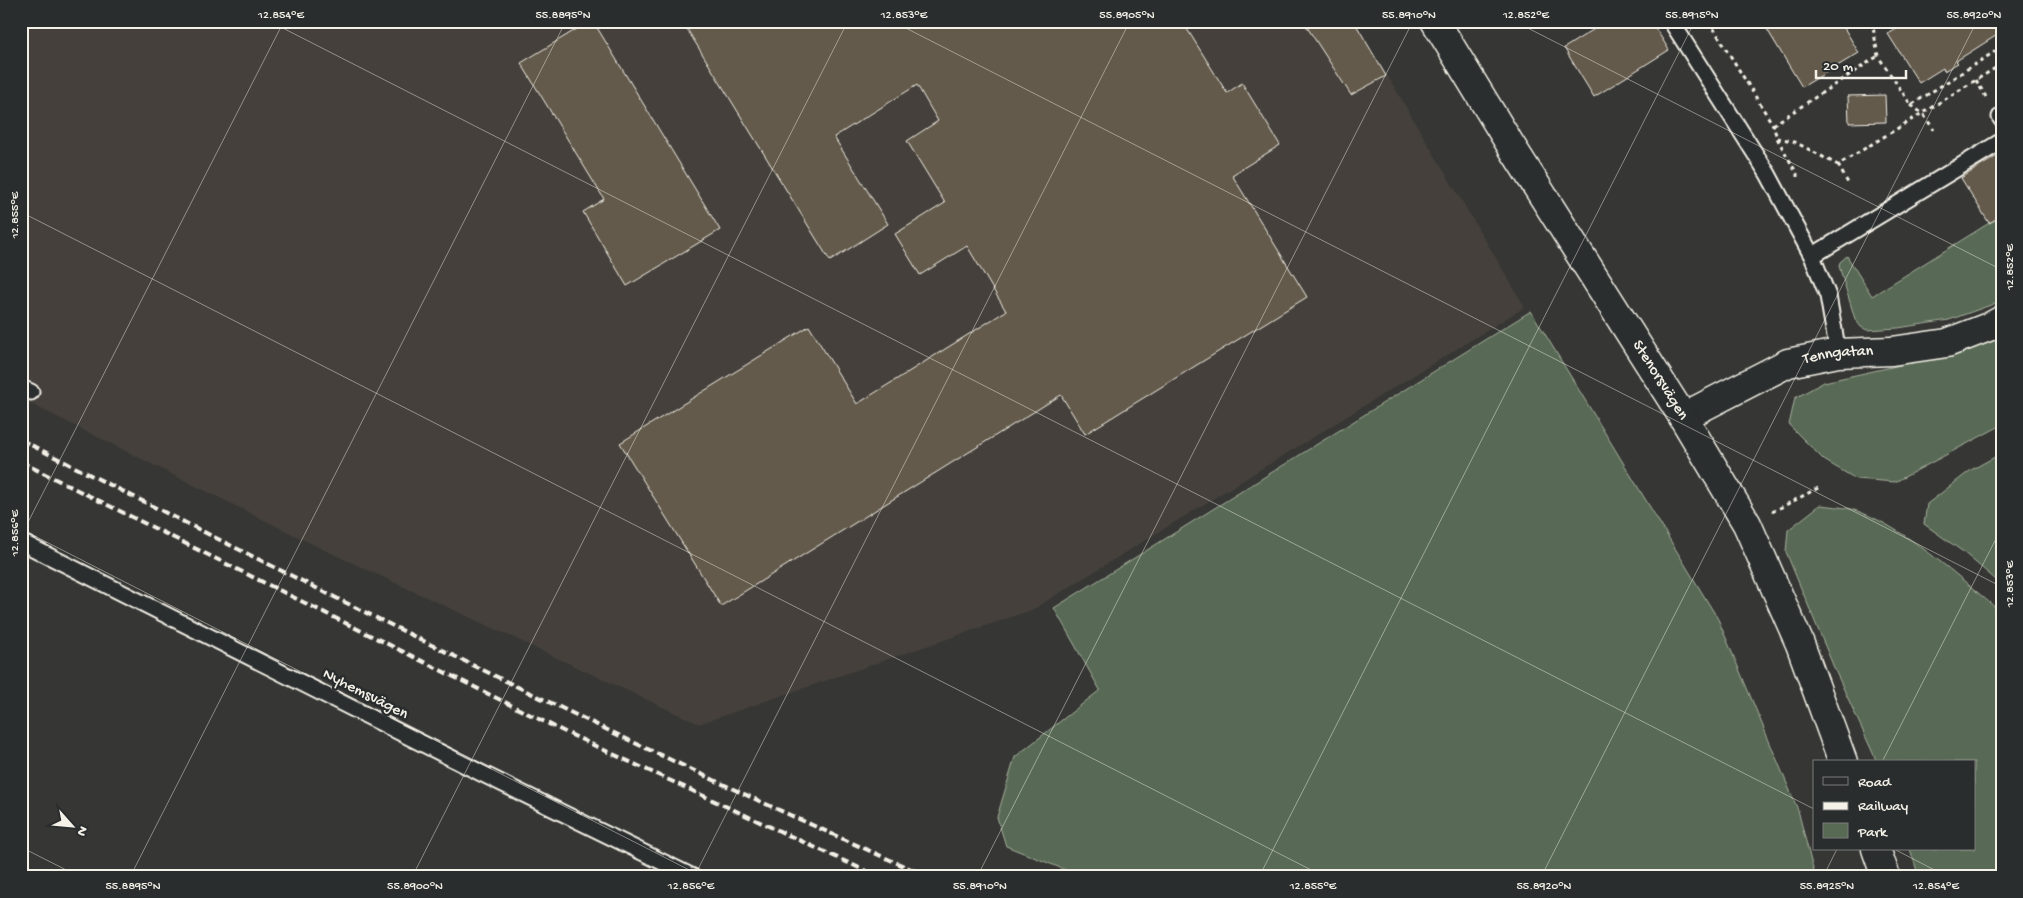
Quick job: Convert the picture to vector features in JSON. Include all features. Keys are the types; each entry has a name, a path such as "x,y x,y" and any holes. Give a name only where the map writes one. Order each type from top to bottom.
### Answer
{"street":[{"name":"Stenorsvägen","path":"1435,21 1510,144 1683,417 1747,524 1800,644 1842,760"},
{"name":"Tenngatan","path":"1683,417 1788,363 1838,353 1892,351 1948,343 1992,326 2002,320"},
{"path":"1876,850 1886,877"}],"lane":[{"path":"1671,21 1768,174 1812,256 1828,296 1838,353"},
{"path":"2002,116 2000,117 2002,120"},
{"path":"1812,256 2002,141"},
{"name":"Nyhemsvägen","path":"21,542 481,773 693,877"}],"path":[{"path":"1872,21 1878,56 1911,106 1923,114 1934,130"},
{"path":"1911,106 2002,47"},
{"path":"1773,125 1878,56"},
{"path":"1838,165 2002,64"},
{"path":"1976,80 1986,97"},
{"path":"1777,138 1794,141 1838,165 1848,182"},
{"path":"1747,524 1820,487"}],"shaded area":[{"path":"21,21 1355,21 1525,307 1032,610 699,724 320,548 21,399"}],"green space":[{"path":"2002,215 2002,301 1949,320 1898,328 1867,330 1861,327 1855,319 1839,266 1840,262 1847,256 1872,296"},
{"path":"1531,311 1718,619 1798,810 1815,877 1083,877 1006,846 997,817 1015,757 1100,690 1054,608"},
{"path":"2002,334 2002,425 1895,482 1856,479 1824,460 1789,425 1795,398 1824,382 1959,352"},
{"path":"2002,453 2002,585 1962,551 1924,524 1927,504 1971,470"},
{"path":"1820,505 1851,509 1870,516 1930,554 2002,613 2002,877 1919,877 1910,850 1976,850 1976,760 1876,760 1835,670 1786,552 1788,530"}],"building":[{"path":"590,21 593,21 720,230 627,286 583,212 604,199 521,63"},
{"path":"682,21 1182,21 1227,93 1242,83 1280,145 1232,175 1307,297 1085,434 1061,395 721,606 620,443 809,326 857,404 1006,311 967,246 920,275 895,234 945,203 907,141 938,121 917,85 834,137 888,224 830,261"},
{"path":"1303,21 1354,21 1386,76 1351,95"},
{"path":"1607,21 1651,21 1669,50 1594,97 1564,48"},
{"path":"1762,21 1840,21 1859,53 1802,87"},
{"path":"1910,21 2002,21 2002,32 1956,61 1958,63 1944,71 1943,68 1919,83 1888,34"},
{"path":"1885,95 1886,122 1849,123 1848,96"},
{"path":"2002,153 2002,216 1989,223 1961,178"}],"railway":[{"path":"21,440 586,720 929,877"},
{"path":"21,462 563,731 879,877"}]}
